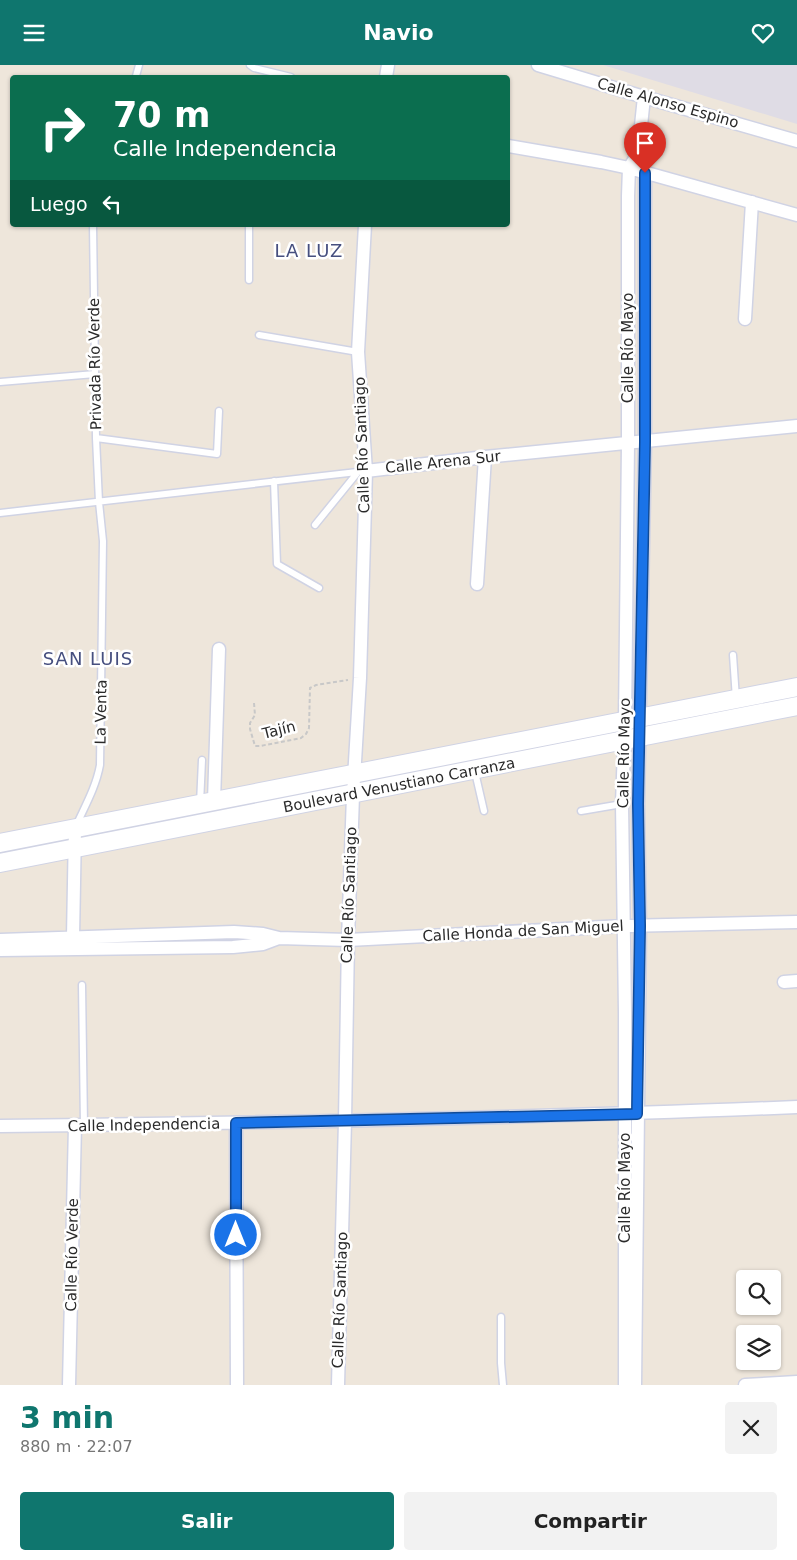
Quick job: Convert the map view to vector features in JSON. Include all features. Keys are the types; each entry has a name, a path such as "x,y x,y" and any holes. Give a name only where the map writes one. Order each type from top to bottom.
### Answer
{"main road":[{"name":"Boulevard Venustiano Carranza","path":"0,843 797,687"},
{"name":"Boulevard Venustiano Carranza","path":"0,863 475,771 797,706"}],"street":[{"name":"Calle Alonso Espino","path":"538,65 797,141"},
{"name":"Calle Río Mayo","path":"633,718 628,443 629,168 638,153 644,97"},
{"path":"510,146 629,168 797,215"},
{"name":"Calle Río Mayo","path":"634,1385 631,1114 624,926 622,804 632,739 645,442 645,173 638,153"},
{"path":"745,319 752,201"},
{"name":"Calle Río Santiago","path":"338,1385 348,940 354,773 360,678 362,471 358,352 365,227"},
{"name":"Calle Arena Sur","path":"362,471 797,426"},
{"path":"477,584 485,457"},
{"path":"207,802 219,649"},
{"name":"Calle Río Mayo","path":"625,1385 631,1114 640,926 638,804 632,739"},
{"path":"622,804 638,804"},
{"path":"73,937 75,828"},
{"name":"Calle Honda de San Miguel","path":"0,940 234,932 279,938 348,940 624,926 797,922"},
{"name":"Calle Honda de San Miguel","path":"0,950 233,947 263,944 279,938"},
{"path":"784,982 797,981"},
{"name":"Calle Independencia","path":"0,1127 631,1114 797,1107"},
{"path":"236,1123 237,1385"},
{"name":"Calle Río Verde","path":"69,1385 80,1125"},
{"path":"745,1385 797,1382"}],"lane":[{"path":"250,65 254,68 283,75"},
{"name":"Privada Río Verde","path":"93,227 96,438 99,502"},
{"path":"249,227 249,280"},
{"path":"259,335 358,352"},
{"path":"0,382 95,374"},
{"path":"96,438 217,454 219,411"},
{"path":"315,525 362,471"},
{"name":"Calle Arena Sur","path":"0,513 362,471"},
{"path":"274,481 277,564 319,588"},
{"name":"La Venta","path":"75,828 94,789 100,765 103,541 99,502"},
{"path":"733,655 736,699"},
{"path":"202,760 207,802"},
{"path":"475,771 484,811"},
{"path":"581,811 622,804"},
{"path":"80,1125 82,985"},
{"path":"501,1317 500,1363 503,1385"}],"path":[{"name":"Tajín","path":"254,703 255,715 250,723 250,729 256,746 301,738 309,728 309,691 312,687 360,678"}],"shaded area":[{"path":"603,65 797,65 797,124"}],"district":[{"name":"LA LUZ","path":"309,250"},
{"name":"SAN LUIS","path":"88,658"}],"route":[{"path":"236,1235 236,1123 637,1114 640,926 638,804 645,442 645,173"}]}
